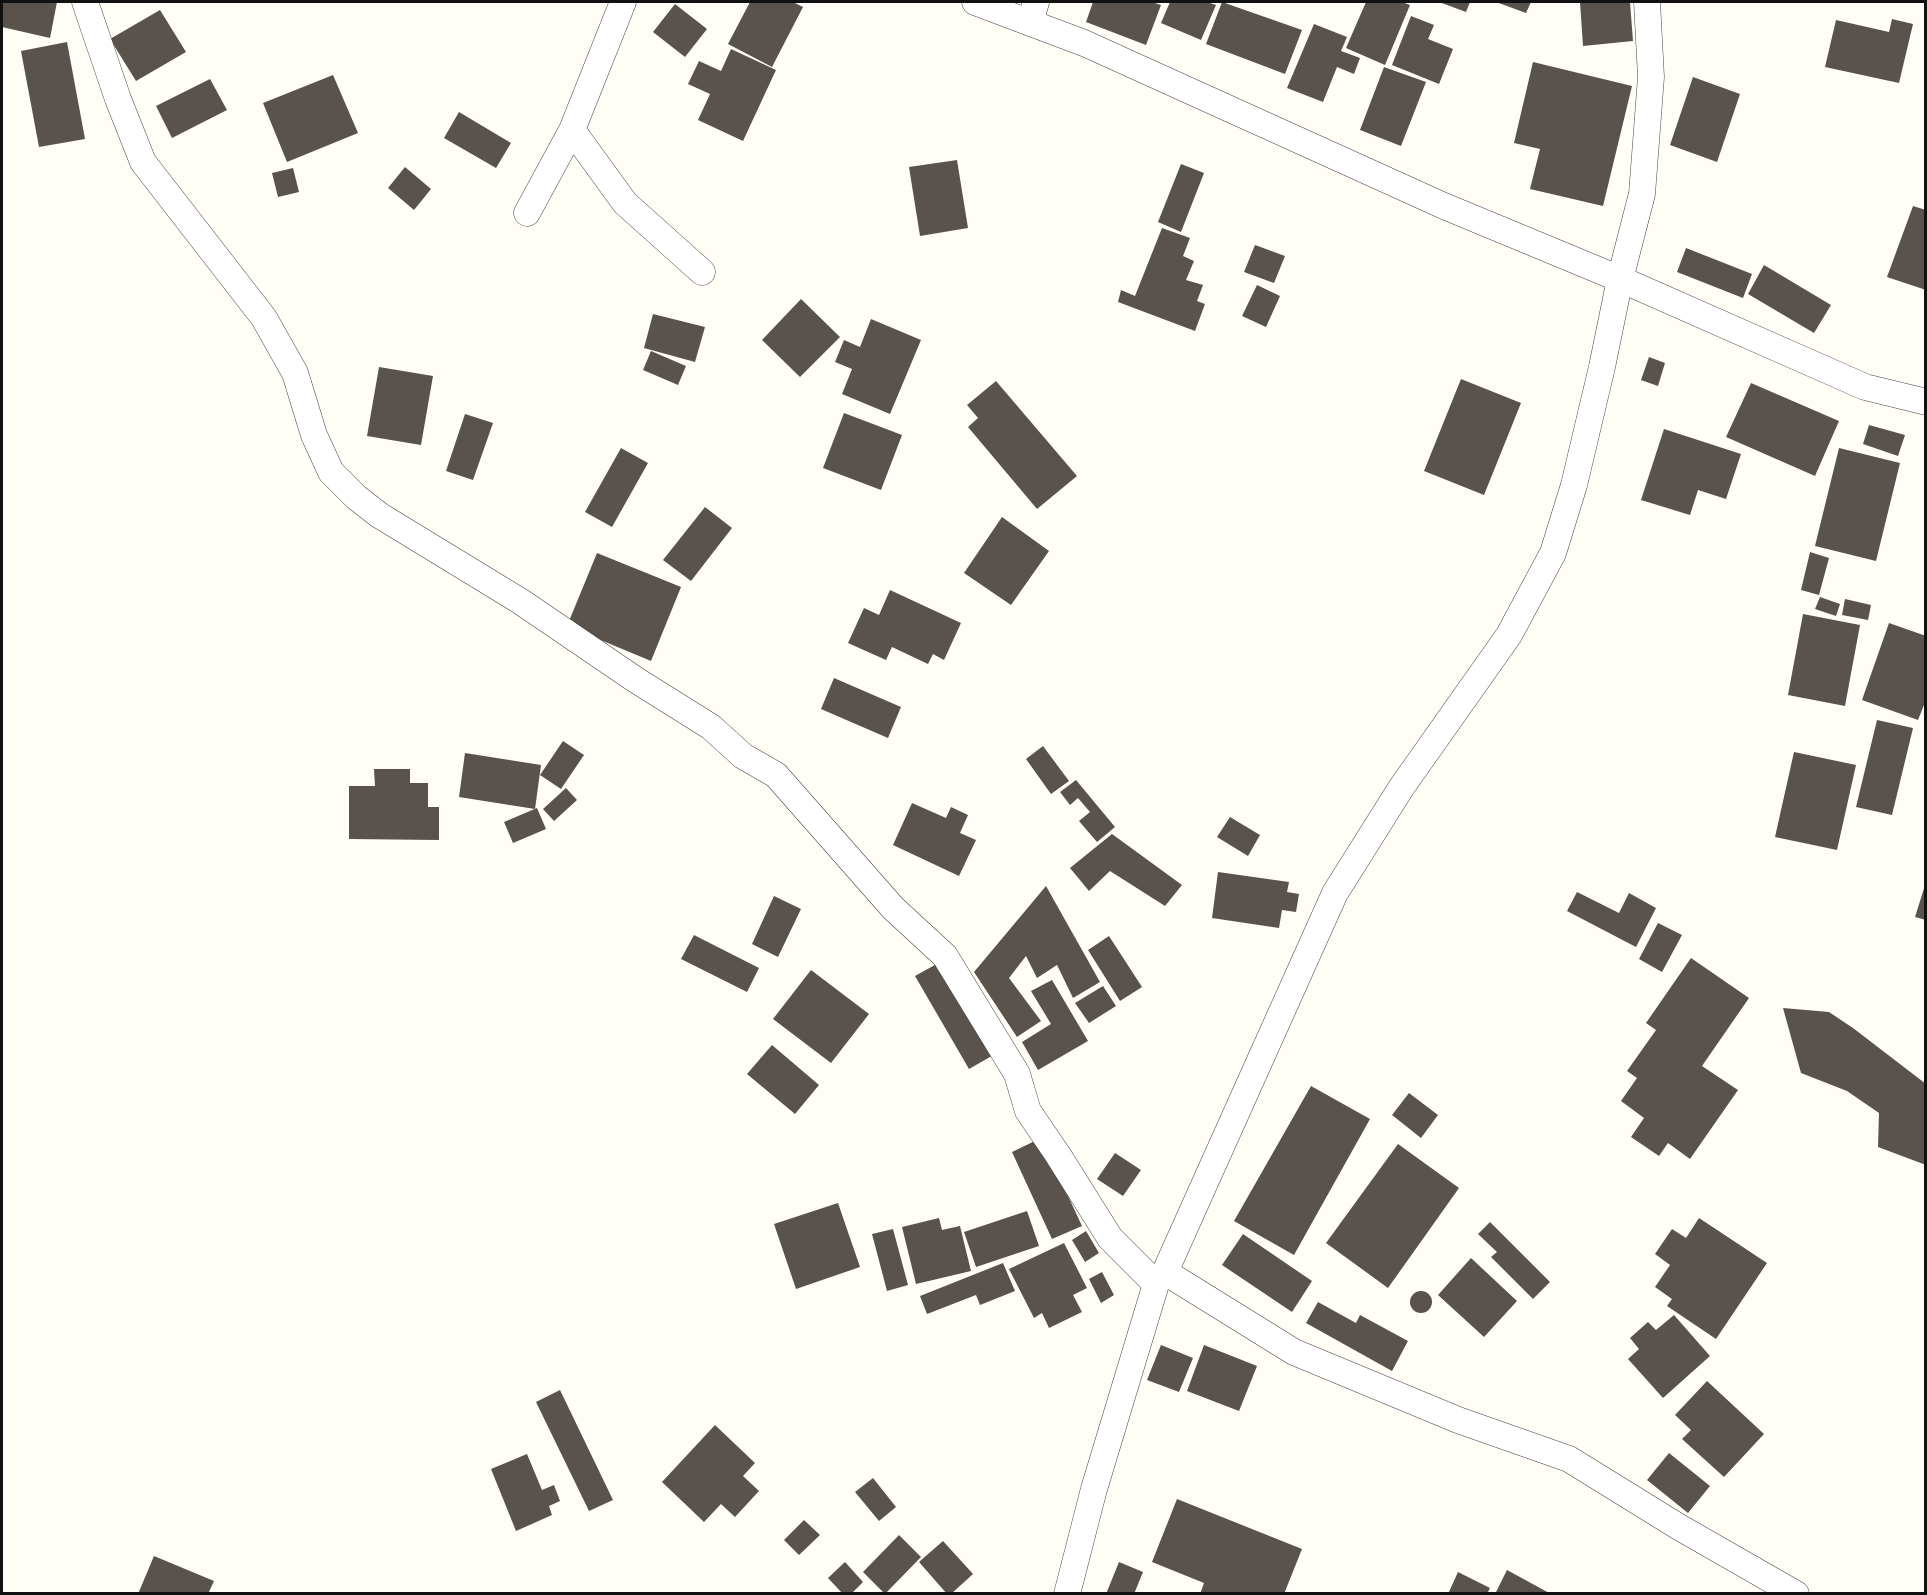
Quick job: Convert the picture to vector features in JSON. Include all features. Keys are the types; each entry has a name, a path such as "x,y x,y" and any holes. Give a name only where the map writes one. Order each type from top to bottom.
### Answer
{"street":[{"path":"85,2 118,99 143,162 264,318 295,373 314,435 331,471 356,498 380,515 520,601 711,728 742,756 776,775 893,908 945,956 1017,1074 1028,1111 1110,1238 1160,1278 1294,1352 1458,1420 1569,1459 1679,1527 1796,1593"},
{"path":"527,213 572,130 623,2"},
{"path":"975,2 1033,12 1084,43 1444,206 1620,279 1865,387 1926,402"},
{"path":"1067,1593 1094,1489 1160,1278 1335,893 1401,788 1509,635 1553,553 1574,485 1620,279 1642,194 1651,77 1647,2"},
{"path":"572,130 625,203 702,272"}],"building":[{"path":"2,2 57,2 50,38 2,27"},
{"path":"750,2 793,2 803,7 772,67 728,44"},
{"path":"1093,2 1152,2 1161,5 1146,45 1086,22"},
{"path":"1170,2 1207,2 1216,5 1201,40 1161,23"},
{"path":"1222,2 1302,30 1285,74 1206,44"},
{"path":"1366,2 1402,2 1410,5 1385,65 1346,48"},
{"path":"1439,2 1470,2 1466,12"},
{"path":"1496,2 1531,2 1526,13"},
{"path":"1580,2 1630,2 1633,41 1583,46"},
{"path":"675,4 707,29 685,57 653,32"},
{"path":"160,10 186,52 136,81 110,39"},
{"path":"1411,16 1434,25 1428,39 1453,49 1439,84 1392,65"},
{"path":"1892,19 1913,24 1899,83 1825,67 1836,20 1889,32"},
{"path":"1314,24 1347,37 1341,51 1360,58 1354,74 1337,67 1323,102 1287,88"},
{"path":"67,42 85,139 39,147 21,51"},
{"path":"731,49 776,70 743,141 698,120 710,94 688,84 699,61 721,71"},
{"path":"1533,62 1632,86 1603,206 1530,189 1540,149 1514,143"},
{"path":"1384,67 1426,82 1401,146 1360,130"},
{"path":"333,75 358,133 287,162 263,103"},
{"path":"1693,77 1740,94 1717,162 1670,145"},
{"path":"210,79 227,110 172,138 156,106"},
{"path":"459,112 511,143 496,168 444,138"},
{"path":"957,160 968,228 920,236 909,167"},
{"path":"1181,164 1204,173 1181,232 1158,222"},
{"path":"405,167 431,189 414,210 388,188"},
{"path":"293,168 299,192 278,197 272,173"},
{"path":"1913,206 1926,210 1926,290 1887,277"},
{"path":"1162,228 1190,238 1183,256 1194,261 1186,280 1203,285 1197,301 1205,304 1195,331 1118,302 1121,290 1135,296"},
{"path":"1255,245 1285,256 1274,283 1244,272"},
{"path":"1686,248 1752,274 1743,298 1677,272"},
{"path":"1764,265 1831,305 1814,333 1748,294"},
{"path":"1257,285 1280,296 1266,327 1242,316"},
{"path":"801,299 840,337 800,377 762,340"},
{"path":"653,314 705,327 695,362 644,348"},
{"path":"871,319 921,340 890,414 842,394 852,369 835,362 844,340 860,347"},
{"path":"651,351 686,366 678,385 643,370"},
{"path":"1649,357 1665,363 1658,386 1641,380"},
{"path":"379,367 433,376 421,445 367,436"},
{"path":"1461,379 1521,403 1484,495 1424,471"},
{"path":"996,381 1077,476 1037,509 968,427 978,418 967,405"},
{"path":"1751,383 1839,421 1815,476 1726,437"},
{"path":"844,413 902,435 881,490 823,468"},
{"path":"465,414 493,423 473,480 446,471"},
{"path":"1869,425 1905,435 1898,456 1863,444"},
{"path":"1664,429 1741,454 1726,499 1698,490 1690,515 1641,500"},
{"path":"621,448 648,463 612,527 585,512"},
{"path":"1839,448 1900,463 1876,561 1815,546"},
{"path":"705,507 732,528 691,581 663,560"},
{"path":"1002,517 1049,551 1011,605 964,573"},
{"path":"1810,552 1829,558 1819,595 1801,590"},
{"path":"597,553 681,587 651,661 567,626"},
{"path":"890,590 961,623 944,660 933,654 928,664 892,647 886,660 848,643 864,608 879,615"},
{"path":"1820,597 1840,604 1836,616 1815,609"},
{"path":"1845,599 1871,605 1868,620 1842,615"},
{"path":"1803,614 1860,625 1845,706 1788,695"},
{"path":"1889,623 1926,636 1926,700 1918,720 1862,700"},
{"path":"834,678 901,707 888,738 821,709"},
{"path":"1877,720 1913,728 1892,815 1856,807"},
{"path":"563,741 584,755 561,789 540,775"},
{"path":"1043,746 1069,781 1051,794 1026,759"},
{"path":"1794,752 1856,765 1837,850 1775,837"},
{"path":"465,753 541,765 535,809 459,797"},
{"path":"374,769 410,769 410,783 428,783 428,807 439,807 439,840 349,839 349,786 375,786"},
{"path":"1076,780 1115,827 1097,842 1079,821 1090,812 1078,798 1070,805 1060,792"},
{"path":"566,788 577,800 554,821 543,809"},
{"path":"912,803 946,818 951,807 968,815 960,833 976,840 959,876 893,845"},
{"path":"537,808 546,829 513,843 504,822"},
{"path":"1230,817 1260,835 1248,856 1217,837"},
{"path":"1112,834 1182,885 1165,906 1110,871 1089,891 1070,868"},
{"path":"1218,872 1289,882 1287,892 1299,894 1296,912 1282,910 1279,928 1212,918"},
{"path":"1926,882 1926,920 1915,917"},
{"path":"1046,886 1100,982 1073,998 1057,965 1037,978 1026,956 1009,978 1041,1021 1017,1037 974,972"},
{"path":"1577,892 1619,913 1629,893 1656,908 1636,947 1567,911"},
{"path":"774,896 801,909 778,957 752,944"},
{"path":"1658,923 1682,935 1662,972 1639,959"},
{"path":"694,935 759,968 747,992 681,959"},
{"path":"1109,936 1142,987 1120,1001 1088,950"},
{"path":"1691,958 1749,998 1702,1066 1738,1090 1690,1159 1668,1143 1659,1156 1631,1137 1644,1118 1621,1101 1637,1078 1627,1071 1656,1030 1646,1023"},
{"path":"942,961 997,1053 969,1069 915,976"},
{"path":"811,970 869,1014 831,1063 773,1019"},
{"path":"1052,980 1088,1041 1038,1070 1022,1042 1051,1024 1031,991"},
{"path":"1103,986 1116,1006 1089,1023 1075,1003"},
{"path":"1783,1008 1829,1012 1926,1084 1926,1165 1878,1147 1879,1113 1847,1091 1801,1073"},
{"path":"772,1045 819,1085 795,1114 747,1074"},
{"path":"1311,1086 1370,1119 1294,1255 1234,1221"},
{"path":"1409,1093 1438,1115 1421,1138 1392,1115"},
{"path":"1041,1138 1082,1226 1052,1239 1012,1152"},
{"path":"1398,1144 1459,1188 1388,1288 1326,1243"},
{"path":"1115,1153 1141,1170 1123,1196 1097,1179"},
{"path":"838,1203 860,1267 796,1289 774,1224"},
{"path":"1027,1211 1039,1246 976,1267 964,1232"},
{"path":"939,1218 942,1230 960,1226 971,1271 916,1284 902,1227"},
{"path":"1699,1218 1767,1263 1716,1339 1667,1306 1672,1299 1655,1287 1670,1265 1655,1254 1672,1229 1686,1238"},
{"path":"1490,1222 1550,1282 1533,1299 1491,1257 1497,1252 1478,1234"},
{"path":"893,1229 908,1285 887,1291 872,1234"},
{"path":"1086,1231 1099,1253 1085,1262 1072,1240"},
{"path":"1243,1234 1312,1281 1292,1312 1222,1265"},
{"path":"1064,1243 1087,1288 1073,1295 1082,1312 1049,1328 1042,1313 1034,1318 1009,1269"},
{"path":"1471,1258 1517,1301 1484,1337 1438,1295"},
{"path":"1003,1263 1015,1291 980,1305 976,1295 927,1314 920,1296"},
{"path":"1102,1272 1114,1295 1101,1303 1089,1279"},
{"path":"1421,1291 1429,1294 1432,1302 1429,1310 1421,1313 1413,1310 1410,1302 1413,1294"},
{"path":"1318,1302 1356,1323 1360,1315 1408,1341 1392,1371 1306,1323"},
{"path":"1674,1315 1710,1356 1663,1398 1628,1359 1639,1349 1630,1338 1648,1322 1656,1330"},
{"path":"1161,1345 1193,1358 1179,1392 1147,1380"},
{"path":"1204,1345 1257,1366 1239,1411 1187,1391"},
{"path":"1707,1381 1764,1434 1724,1477 1682,1439 1691,1430 1675,1415"},
{"path":"560,1390 613,1500 589,1511 536,1402"},
{"path":"715,1425 755,1463 743,1476 759,1491 735,1517 721,1504 704,1522 662,1482"},
{"path":"1669,1453 1710,1486 1688,1513 1647,1480"},
{"path":"527,1454 542,1490 554,1485 560,1501 549,1506 552,1515 516,1531 491,1469"},
{"path":"873,1478 896,1507 879,1521 855,1492"},
{"path":"1177,1499 1302,1549 1284,1594 1244,1594 1240,1592 1239,1594 1200,1594 1204,1583 1152,1562"},
{"path":"804,1520 820,1535 799,1555 784,1540"},
{"path":"899,1535 921,1557 885,1594 863,1572"},
{"path":"943,1541 973,1574 951,1594 947,1594 919,1562"},
{"path":"154,1556 214,1581 208,1594 138,1594"},
{"path":"845,1562 863,1582 851,1594 843,1594 828,1578"},
{"path":"1119,1562 1143,1572 1134,1594 1106,1594"},
{"path":"1507,1570 1551,1594 1495,1594"},
{"path":"1458,1572 1490,1588 1487,1594 1448,1594"}]}
